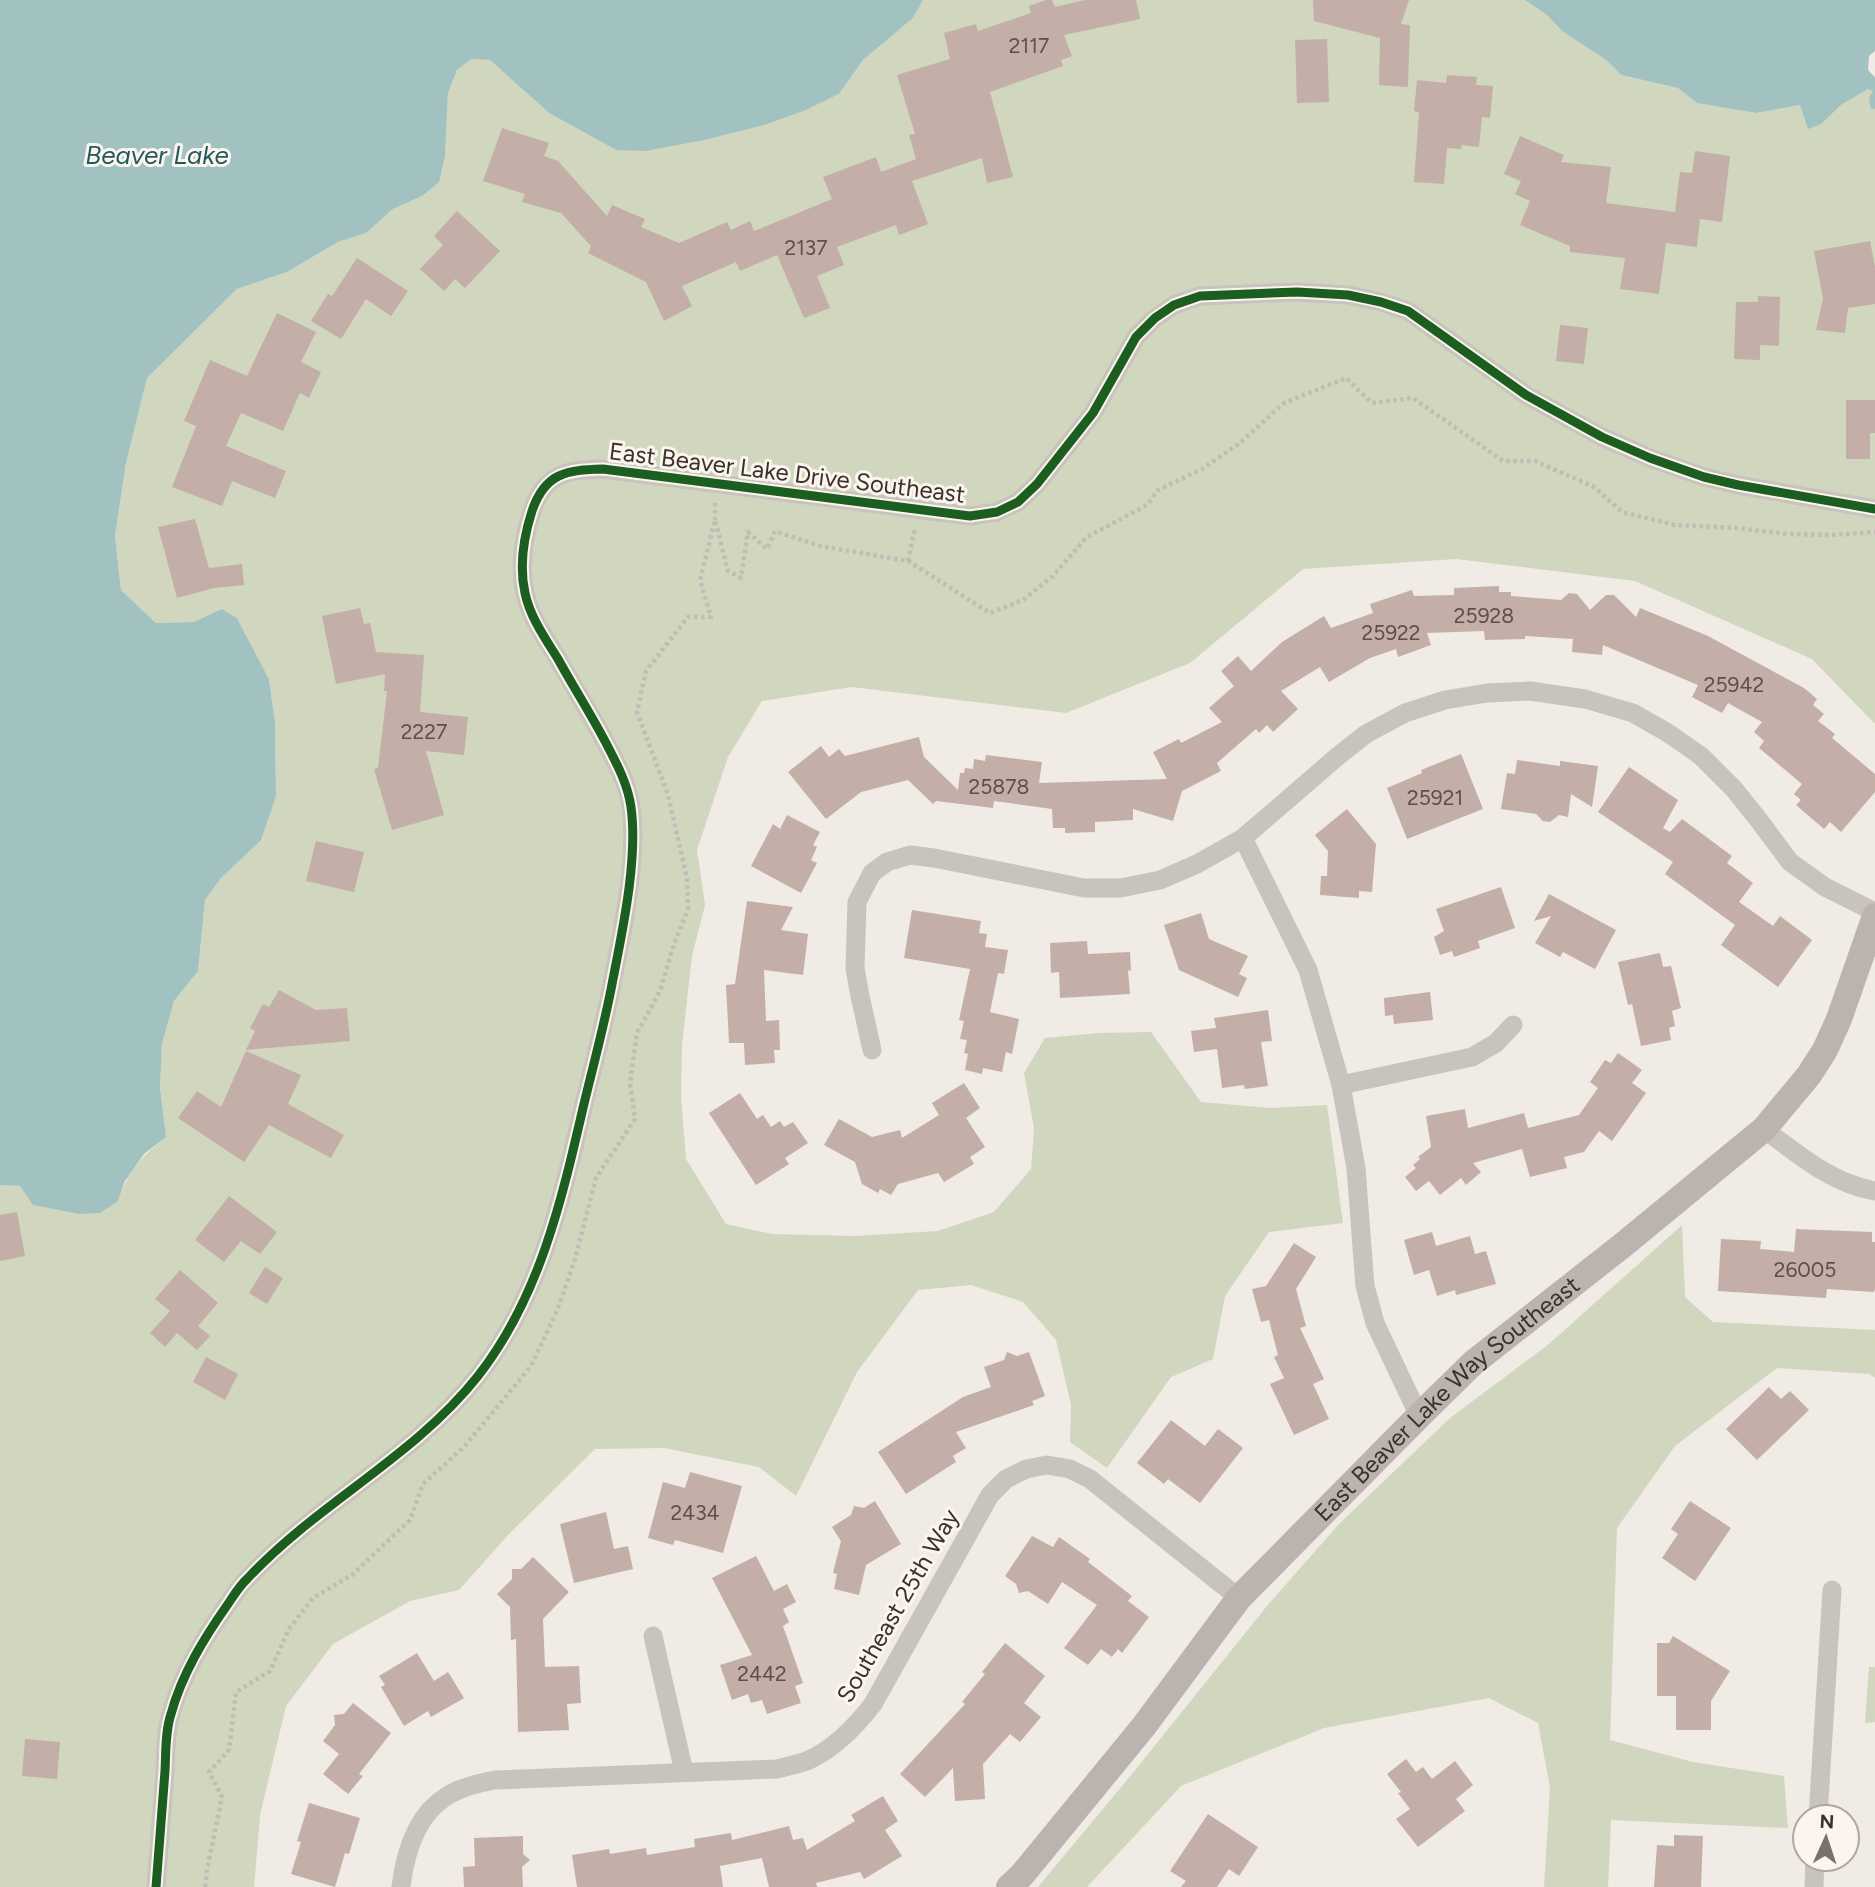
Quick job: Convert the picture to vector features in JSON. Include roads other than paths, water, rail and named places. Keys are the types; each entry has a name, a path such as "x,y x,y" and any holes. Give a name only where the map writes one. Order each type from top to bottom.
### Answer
{"street":[{"name":"East Beaver Lake Drive Southeast","path":"156,1887 169,1718 198,1651 246,1579 296,1534 408,1446 442,1416 478,1376 504,1339 527,1295 544,1256 562,1201 612,986 624,919 632,842 631,805 619,767 532,617 524,590 522,557 529,523 537,498 547,483 558,475 577,470 603,469 970,516 997,512 1018,502 1037,484 1093,413 1136,337 1155,318 1174,305 1200,296 1297,292 1348,295 1408,311 1526,395 1602,438 1650,458 1704,477 1738,485 1875,509"},
{"path":"873,1051 855,968 857,902 872,873 887,862 910,855 934,858 1084,888 1121,888 1160,880 1197,864 1243,838 1366,734 1405,713 1446,701 1487,694 1530,691 1585,699 1633,713 1701,756 1734,789 1790,862 1825,887 1875,914"},
{"path":"1243,838 1308,970 1341,1085 1356,1168 1365,1286 1375,1324 1419,1416"},
{"name":"East Beaver Lake Way Southeast","path":"1009,1887 1022,1875 1144,1726 1239,1598 1419,1416 1473,1363 1623,1245 1763,1129 1809,1075 1825,1050 1875,914"},
{"path":"1341,1085 1472,1057 1496,1043 1513,1025"},
{"path":"1763,1129 1829,1176 1875,1191"},
{"name":"Southeast 25th Way","path":"401,1887 404,1861 411,1841 427,1814 447,1796 471,1785 495,1780 777,1769 809,1760 833,1745 855,1726 873,1704 990,1494 1006,1479 1026,1469 1047,1465 1070,1469 1090,1479 1239,1598"},
{"path":"1819,1803 1832,1590"},
{"path":"653,1636 684,1772"}],"water":[{"name":"Beaver Lake","path":"0,0 923,0 913,18 863,60 839,94 806,110 764,125 645,151 616,150 549,113 490,60 471,59 457,70 448,93 445,156 439,182 422,196 393,209 366,233 338,242 287,272 237,289 147,378 126,463 115,536 121,590 156,623 194,622 222,609 237,618 269,679 275,723 276,796 261,840 221,878 205,900 198,971 174,1001 162,1044 160,1087 166,1137 144,1154 125,1181 118,1201 100,1213 80,1214 33,1205 20,1186 0,1185"},
{"path":"1525,0 1875,0 1875,51 1869,56 1868,70 1875,77 1875,109 1871,109 1869,98 1873,91 1868,89 1841,105 1821,124 1808,129 1800,105 1756,113 1697,103 1678,88 1621,75 1605,59 1563,32 1547,15"}]}
